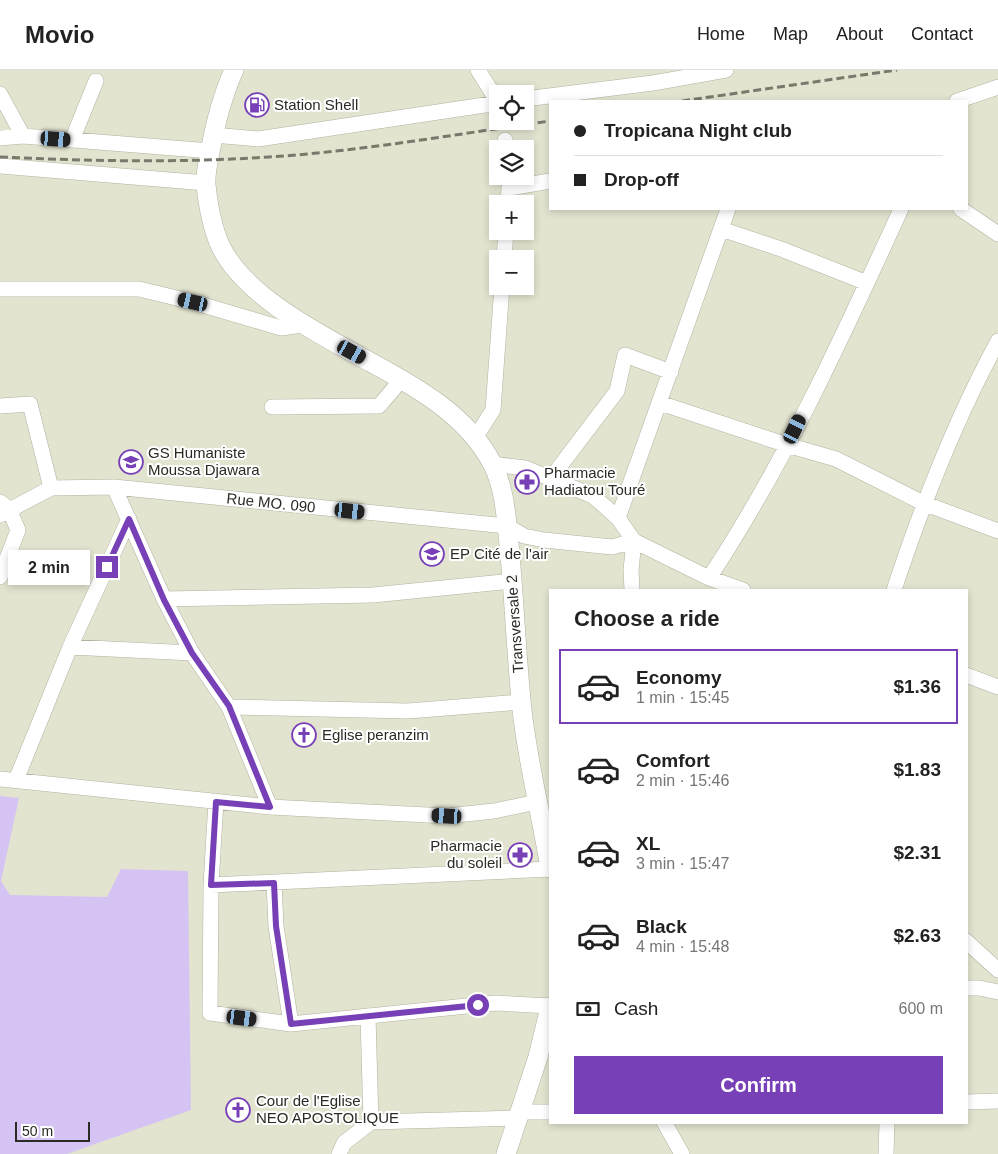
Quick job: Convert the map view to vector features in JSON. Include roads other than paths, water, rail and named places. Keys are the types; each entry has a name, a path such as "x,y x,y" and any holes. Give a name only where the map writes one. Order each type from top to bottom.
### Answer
{"main road":[{"name":"Transversale 2","path":"234,70 227,85 212,143 206,183 212,220 221,246 237,269 266,298 302,325 402,380 446,409 476,438 492,464 502,488 512,581 521,702 537,802 546,821 549,856"},
{"path":"506,1154 520,1115 549,1011"}],"street":[{"path":"478,70 489,88"},
{"path":"534,97 652,76 726,70"},
{"path":"72,140 96,81"},
{"path":"960,100 998,88"},
{"path":"0,94 23,136"},
{"path":"0,138 23,136 72,140 212,143 258,139 489,103"},
{"path":"0,166 206,183"},
{"path":"534,181 549,181"},
{"path":"618,518 728,210"},
{"path":"709,578 745,524 867,283 901,210"},
{"path":"962,210 998,234"},
{"path":"722,229 790,252 867,283"},
{"path":"0,289 139,289 193,302 282,328 302,325"},
{"path":"476,438 493,410 501,295"},
{"path":"894,589 923,503 984,367 998,341"},
{"path":"551,478 618,392 624,355 671,372"},
{"path":"272,407 379,406 402,380"},
{"path":"660,403 786,445 836,459 923,503 998,531"},
{"path":"0,406 30,404 51,488"},
{"path":"492,464 525,468 593,496 618,518 634,541 709,578 738,589"},
{"path":"114,487 164,600 192,653 229,706 270,807"},
{"name":"Rue MO. 090","path":"3,508 51,488 114,487 507,526 524,536 544,540 612,547 634,541"},
{"path":"0,577 18,530 3,508"},
{"path":"16,780 70,647 129,519"},
{"path":"632,589 631,570 634,541"},
{"path":"164,600 374,595 512,581"},
{"path":"70,647 192,653"},
{"path":"968,677 998,687"},
{"path":"229,706 408,711 521,702"},
{"path":"0,779 270,807 447,816 537,802"},
{"path":"216,802 211,885 210,1013 291,1024 496,1003 549,1007"},
{"path":"211,885 549,868"},
{"path":"274,883 276,926 291,1024"},
{"path":"968,943 998,970"},
{"path":"968,988 998,992"},
{"path":"368,1016 370,1122"},
{"path":"968,1102 998,1101"},
{"path":"339,1154 344,1142 370,1122 549,1112"},
{"path":"665,1124 682,1154"},
{"path":"886,1154 887,1124"}],"railway":[{"path":"689,100 897,70"},
{"path":"0,157 134,161 269,157 375,146 549,121"}],"place":[{"name":"Station Shell","path":"257,105"},
{"name":"GS Humaniste Moussa Djawara","path":"131,462"},
{"name":"Pharmacie Hadiatou Touré","path":"527,482"},
{"name":"EP Cité de l'air","path":"432,554"},
{"name":"Eglise peranzim","path":"304,735"},
{"name":"Pharmacie du soleil","path":"520,855"},
{"name":"Cour de l'Eglise NEO APOSTOLIQUE","path":"238,1110"}]}
